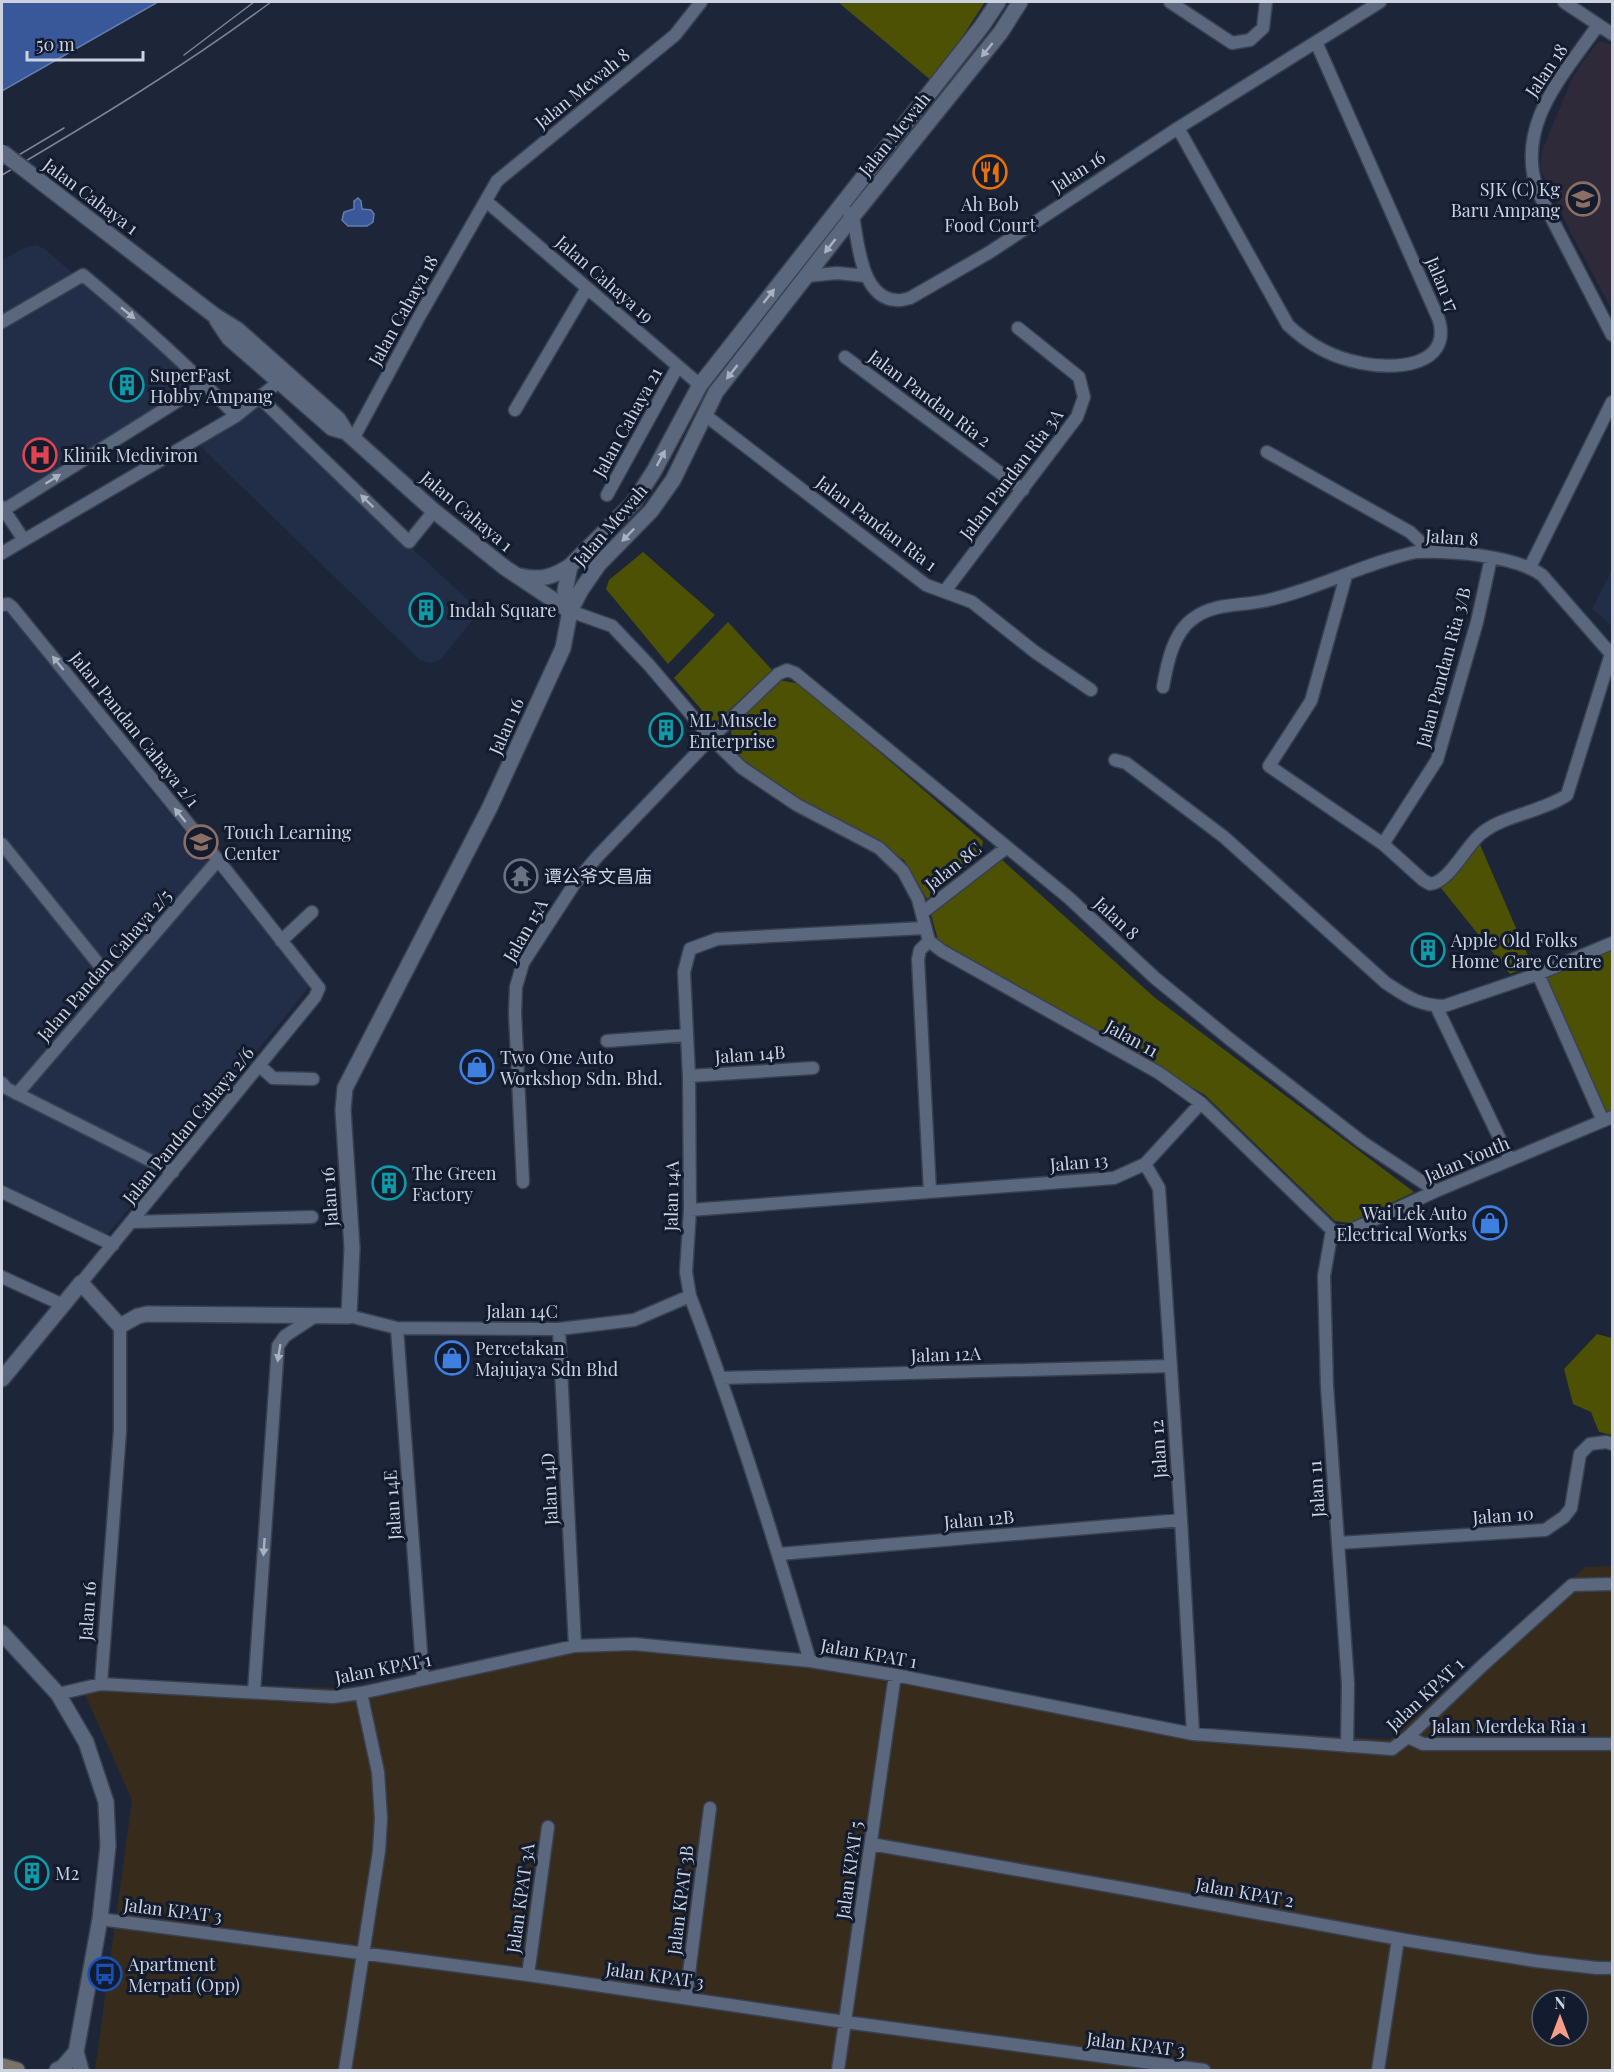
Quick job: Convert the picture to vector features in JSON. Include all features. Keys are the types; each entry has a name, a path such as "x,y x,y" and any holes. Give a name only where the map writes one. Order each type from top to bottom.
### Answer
{"main road":[{"path":"2,2066 17,2070"}],"street":[{"name":"Jalan Mewah 8","path":"486,201 503,174 675,35 701,2"},
{"name":"Jalan Mewah","path":"570,611 565,591 570,566 634,502 654,471 700,385 982,26 998,2"},
{"name":"Jalan Mewah","path":"570,611 599,564 651,511 674,480 716,392 853,216 1001,32 1020,2"},
{"path":"1170,2 1232,43 1250,40 1263,28 1266,2"},
{"name":"Jalan 16","path":"853,216 860,256 866,276 873,288 882,296 896,300 910,298 990,252 1178,128 1380,2"},
{"path":"1564,2 1612,34"},
{"name":"Jalan 18","path":"1598,25 1540,112 1532,148 1532,166 1538,192 1612,335"},
{"name":"Jalan 17","path":"1178,128 1288,326 1312,344 1342,357 1369,365 1397,366 1426,358 1439,347 1442,338 1439,320 1316,42"},
{"name":"Jalan Cahaya 1","path":"2,152 214,315 238,330 285,377 338,419 349,435 434,511 512,573 570,611"},
{"name":"Jalan Cahaya 19","path":"486,201 700,385"},
{"name":"Jalan Cahaya 18","path":"349,435 486,201"},
{"path":"840,206 853,216"},
{"path":"807,276 837,273 866,276"},
{"path":"2,322 83,275 148,329 236,416"},
{"path":"515,410 587,288"},
{"name":"Jalan Pandan Ria 3A","path":"945,591 1077,417 1084,397 1079,377 1018,328"},
{"name":"Jalan Pandan Ria 2","path":"845,357 1023,490"},
{"name":"Jalan Cahaya 21","path":"607,495 678,366"},
{"path":"2,553 236,416 285,377"},
{"path":"24,540 2,509 205,384"},
{"path":"259,397 409,542 434,511"},
{"path":"1530,567 1612,402"},
{"name":"Jalan Pandan Ria 1","path":"705,416 926,585 972,602 1035,652 1091,690"},
{"path":"1267,452 1410,532 1420,539 1430,551"},
{"name":"Jalan 8","path":"1163,687 1166,669 1176,639 1192,618 1213,608 1264,601 1346,576 1402,555 1430,551 1491,558 1530,567 1542,575 1612,655"},
{"name":"Jalan Pandan Ria 3/B","path":"1383,844 1437,760 1477,622 1491,558"},
{"path":"512,573 541,579 556,576 570,566"},
{"path":"1346,576 1311,701 1269,766 1383,844 1430,884 1441,880 1481,833 1492,826 1556,802 1567,795 1612,655"},
{"name":"Jalan Pandan Cahaya 2/1","path":"2,605 8,603 12,607 319,988"},
{"path":"570,611 612,626 656,672 711,738 742,768 797,805 879,848 903,871 918,899 926,934 918,959 930,1192"},
{"name":"Jalan 16","path":"349,1316 351,1248 343,1110 345,1088 490,807 562,648 570,611"},
{"name":"Jalan 8","path":"778,674 787,670 795,673 1069,898 1155,978 1232,1041 1362,1142 1436,1191"},
{"name":"Jalan 15A","path":"523,1182 515,1013 516,987 523,963 575,883 597,857 711,738 778,674"},
{"path":"1115,760 1126,763 1224,837 1386,983 1417,1002 1430,1006 1444,1006 1538,974 1612,944"},
{"path":"2,844 113,982"},
{"name":"Jalan 8C","path":"922,913 1006,848"},
{"name":"Jalan Pandan Cahaya 2/5","path":"17,1094 218,860"},
{"path":"281,940 312,912"},
{"name":"Jalan 14A","path":"810,1661 779,1554 722,1378 690,1296 686,1272 690,1210 689,1076 684,972 690,949 717,939 926,934"},
{"name":"Jalan 11","path":"926,934 961,962 1159,1074 1201,1103 1334,1231 1324,1276 1327,1386 1348,1684 1347,1746"},
{"path":"1538,974 1608,1119"},
{"name":"Jalan Pandan Cahaya 2/6","path":"81,1283 315,998 319,988"},
{"path":"1436,1006 1510,1160"},
{"path":"607,1041 687,1035"},
{"path":"260,1066 273,1078 313,1079"},
{"name":"Jalan 14B","path":"689,1076 813,1068"},
{"path":"2,1083 6,1089 173,1172"},
{"name":"Jalan 13","path":"690,1210 1114,1178 1144,1164 1201,1103"},
{"name":"Jalan Youth","path":"1334,1231 1349,1231 1436,1191 1608,1119"},
{"name":"Jalan 12","path":"1144,1164 1159,1188 1193,1734"},
{"path":"2,1192 113,1245"},
{"path":"131,1222 312,1217"},
{"path":"2,1277 63,1305"},
{"path":"2,1379 81,1283 120,1326 138,1316 147,1314 349,1316"},
{"name":"Jalan 14C","path":"349,1316 397,1328 560,1329 634,1320 690,1296"},
{"path":"254,1692 278,1346 285,1336 318,1315"},
{"name":"Jalan 16","path":"101,1684 120,1431 120,1326"},
{"name":"Jalan 14E","path":"397,1328 423,1679"},
{"name":"Jalan 14D","path":"560,1329 575,1646"},
{"name":"Jalan 12A","path":"722,1378 1171,1366"},
{"name":"Jalan 10","path":"1338,1544 1545,1530 1564,1517 1571,1508 1580,1454 1590,1444 1606,1442 1612,1444"},
{"name":"Jalan 12B","path":"779,1554 1181,1520"},
{"name":"Jalan KPAT 1","path":"58,1694 101,1684 333,1697 361,1693 575,1646 634,1644 810,1661 896,1675 1193,1734 1392,1749 1408,1737 1483,1665 1572,1585 1612,1584"},
{"path":"2,1632 58,1694 86,1742 106,1802 108,1846 100,1919 76,2052 81,2070"},
{"name":"Jalan KPAT 5","path":"838,2070 896,1675"},
{"path":"345,2070 379,1851 381,1818 378,1772 361,1693"},
{"name":"Jalan Merdeka Ria 1","path":"1408,1737 1423,1744 1612,1744"},
{"name":"Jalan KPAT 3B","path":"686,1997 710,1808"},
{"name":"Jalan KPAT 3A","path":"528,1975 548,1827"},
{"name":"Jalan KPAT 2","path":"871,1844 1398,1939 1536,1961 1612,1968"},
{"name":"Jalan KPAT 3","path":"100,1919 686,1997 1159,2068 1204,2070"},
{"path":"1378,2070 1398,1939"},
{"path":"57,2070 63,2067 76,2052"}],"shaded area":[{"path":"838,2 985,2 933,82"},
{"name":"SJK (C) Kg Baru Ampang","path":"1598,42 1605,42 1612,46 1612,310 1540,168 1542,151 1571,81"},
{"path":"36,245 45,249 196,382 2,502 2,260 24,248"},
{"path":"257,406 480,611 441,659 431,663 420,660 197,443"},
{"path":"643,552 715,615 668,664 606,589 609,580"},
{"path":"1612,570 1612,626 1592,609"},
{"path":"5,609 309,987 107,1235 2,1186 2,1106 11,1085 2,1073 2,611"},
{"path":"728,622 772,670 714,724 674,678"},
{"path":"779,680 800,684 983,841 981,854 927,899 904,860 788,792 740,757 732,740 731,729"},
{"path":"1478,840 1532,965 1510,974 1441,888"},
{"path":"1001,859 1154,997 1414,1192 1350,1223 1335,1221 1205,1095 938,940 931,914"},
{"path":"1612,951 1612,1112 1606,1115 1545,975"},
{"path":"1597,1334 1612,1338 1612,1435 1599,1432 1591,1412 1573,1404 1564,1369"},
{"path":"1612,1566 1612,2070 95,2070 132,1800 79,1681 358,1688 615,1636 794,1654 1187,1728 1390,1739 1585,1567"}],"water":[{"path":"2,2 158,2 2,91"},
{"path":"358,198 362,209 371,210 374,214 373,222 367,226 348,226 342,220 344,212 354,209 354,201"}],"tram line":[{"path":"184,55 254,2"},
{"path":"2,175 139,92 271,2"},
{"path":"2,165 64,128"}],"place":[{"name":"Ah Bob Food Court","path":"990,172"},
{"name":"SJK (C) Kg Baru Ampang","path":"1583,199"},
{"name":"SuperFast Hobby Ampang","path":"127,385"},
{"name":"Klinik Mediviron","path":"40,455"},
{"name":"Indah Square","path":"426,610"},
{"name":"ML Muscle Enterprise","path":"666,730"},
{"name":"Touch Learning Center","path":"201,842"},
{"name":"谭公爷文昌庙","path":"521,876"},
{"name":"Apple Old Folks Home Care Centre","path":"1428,950"},
{"name":"Two One Auto Workshop Sdn. Bhd.","path":"477,1067"},
{"name":"The Green Factory","path":"389,1183"},
{"name":"Wai Lek Auto Electrical Works","path":"1490,1223"},
{"name":"Percetakan Majujaya Sdn Bhd","path":"452,1358"},
{"name":"M2","path":"32,1873"},
{"name":"Apartment Merpati (Opp)","path":"105,1974"}]}
